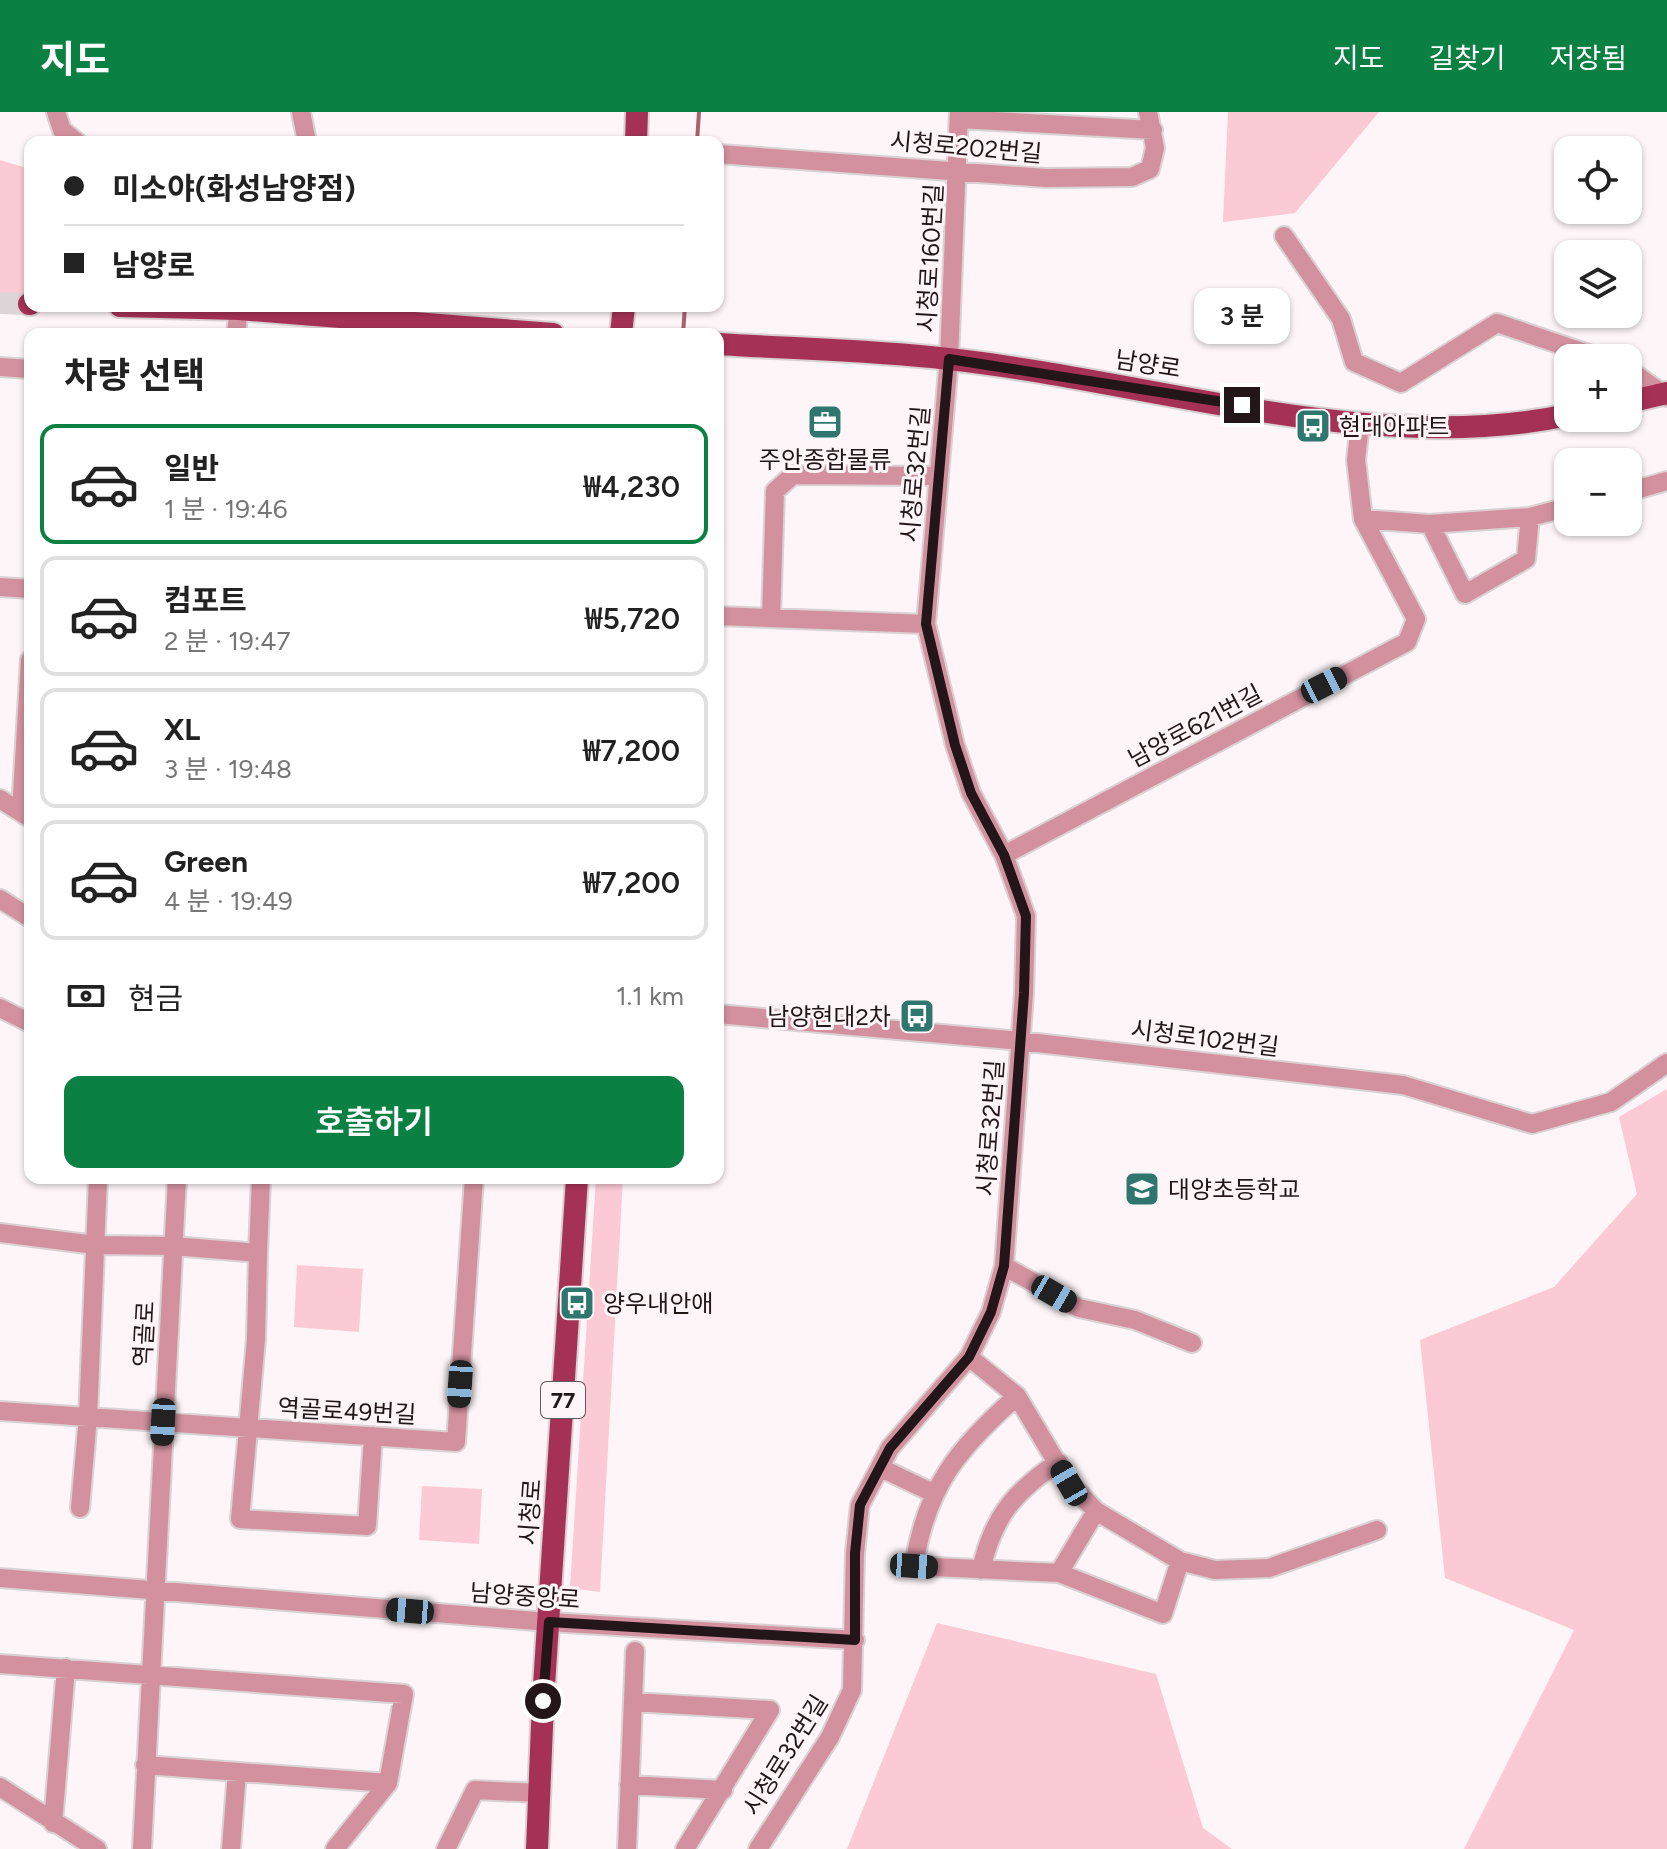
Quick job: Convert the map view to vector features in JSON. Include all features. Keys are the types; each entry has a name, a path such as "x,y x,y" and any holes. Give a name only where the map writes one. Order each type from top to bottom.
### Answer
{"main road":[{"path":"636,136 637,112"},
{"path":"287,312 481,328"},
{"name":"남양로","path":"724,344 949,359 1360,424 1529,423 1554,418"},
{"path":"1642,399 1666,395"},
{"name":"시청로","path":"537,1849 577,1184"}],"street":[{"path":"56,112 62,130 70,136"},
{"path":"301,112 306,136"},
{"path":"959,116 1151,121"},
{"name":"시청로160번길","path":"949,359 959,116"},
{"name":"시청로202번길","path":"724,154 958,169 1046,178 1132,177 1150,169 1155,148 1151,121"},
{"path":"1284,236 1341,319 1354,362 1401,383 1497,323 1559,344"},
{"name":"시청로32번길","path":"758,1849 830,1737 852,1690 855,1553 860,1505 890,1448 969,1357 991,1312 1004,1266 1026,916 1004,855 971,793 926,624 949,359"},
{"path":"0,367 24,369"},
{"path":"1642,379 1666,395"},
{"path":"1360,424 1356,460 1363,519 1430,524 1530,517 1554,511"},
{"path":"771,618 775,491 793,475 939,476"},
{"path":"1642,488 1667,481"},
{"path":"1430,524 1465,594 1526,559 1530,517"},
{"name":"남양로621번길","path":"1004,855 1407,642 1416,619 1363,519"},
{"path":"0,587 24,589"},
{"path":"724,616 926,624"},
{"path":"0,799 24,814"},
{"path":"0,899 24,914"},
{"path":"0,1008 24,1020"},
{"name":"시청로102번길","path":"724,1015 1020,1041 1403,1085 1532,1124 1611,1102 1667,1063"},
{"path":"80,1508 88,1417 98,1184"},
{"name":"역골로","path":"142,1849 177,1184"},
{"path":"261,1184 256,1339 240,1519 367,1526 373,1436"},
{"name":"역골로49번길","path":"0,1411 456,1442 474,1184"},
{"path":"0,1233 95,1245 173,1246 258,1253"},
{"path":"1004,1266 1079,1308 1135,1320 1192,1343"},
{"path":"969,1357 1017,1396 1069,1483 1096,1511 1180,1561 1215,1570 1269,1568 1377,1530"},
{"path":"1017,1396 982,1427 949,1465 933,1493 920,1528 914,1566 1059,1573 1163,1614 1180,1561"},
{"path":"981,1570 989,1537 1003,1511 1030,1482 1058,1462"},
{"path":"881,1468 933,1493"},
{"path":"1059,1573 1096,1511"},
{"name":"남양중앙로","path":"0,1578 549,1622 855,1640"},
{"path":"627,1849 635,1651"},
{"path":"0,1664 404,1694 388,1783 335,1849"},
{"path":"53,1823 66,1668"},
{"path":"633,1702 770,1710 685,1849"},
{"path":"145,1765 388,1783"},
{"path":"231,1849 237,1772"},
{"path":"629,1785 723,1790"},
{"path":"0,1787 97,1849"},
{"path":"446,1849 475,1790 539,1793"}],"shaded area":[{"path":"1228,112 1379,112 1295,213 1223,222"},
{"path":"0,160 24,167 26,313 0,306"},
{"path":"1667,1089 1667,1849 1464,1849 1574,1630 1445,1578 1420,1340 1554,1287 1637,1194 1619,1117"},
{"path":"596,1184 623,1184 600,1592 570,1588"},
{"path":"297,1265 363,1269 359,1332 294,1327"},
{"path":"422,1486 482,1489 479,1544 419,1540"},
{"path":"937,1623 1156,1674 1203,1828 1232,1849 847,1849"}],"waterway":[{"path":"697,136 699,112"},
{"path":"683,328 685,312"}],"tunnel":[{"path":"0,303 24,304"}],"place":[{"name":"주안종합물류","path":"825,422"},
{"name":"현대아파트","path":"1313,426"},
{"name":"남양현대2차","path":"917,1016"},
{"name":"대양초등학교","path":"1142,1189"},
{"name":"양우내안애","path":"577,1303"}],"route":[{"path":"543,1701 549,1622 855,1640 855,1553 860,1505 890,1448 969,1357 991,1312 1004,1266 1024,993 1026,916 1004,855 971,793 955,745 926,624 949,359 1242,405"}]}
